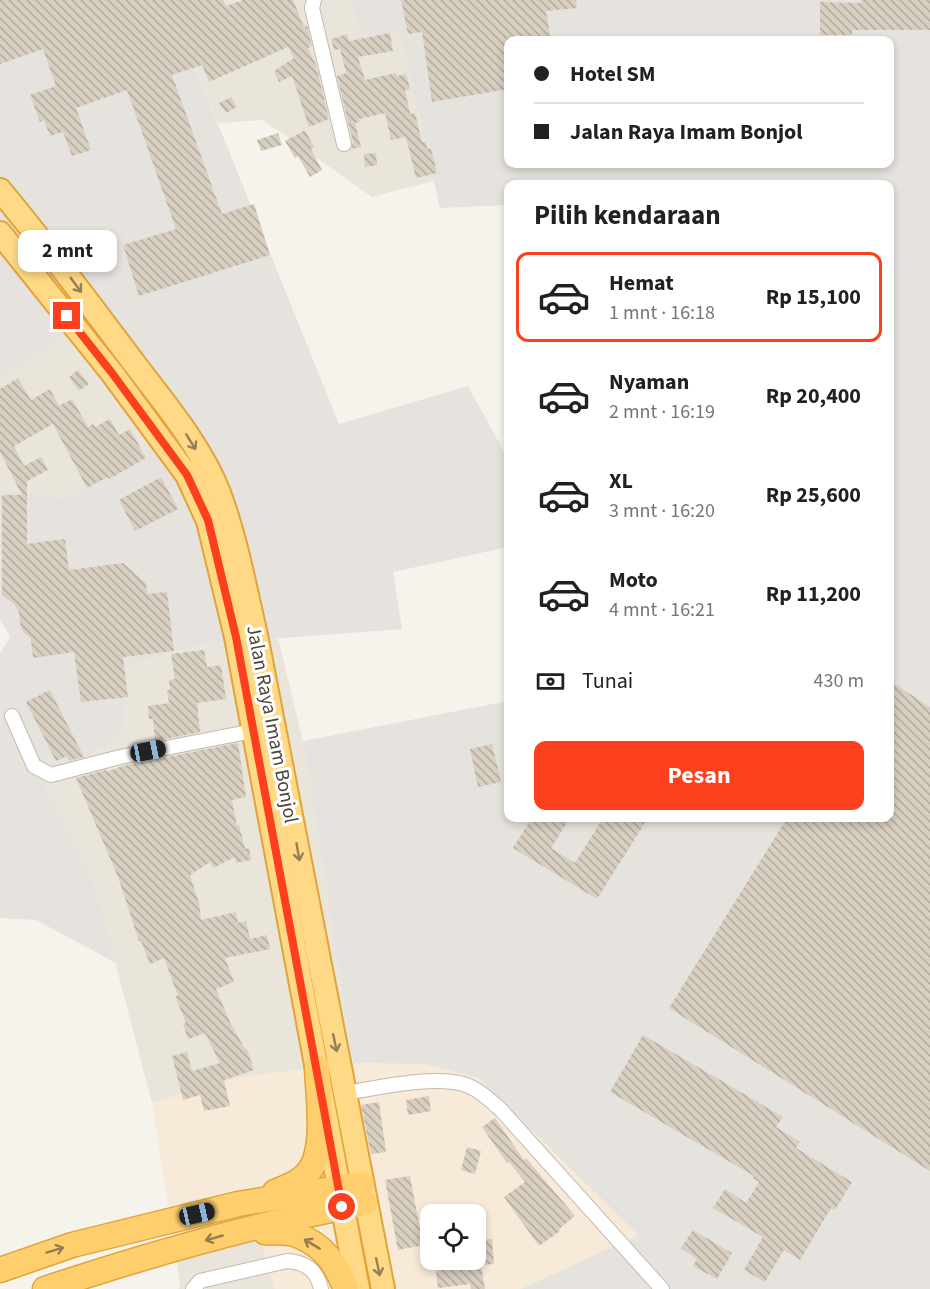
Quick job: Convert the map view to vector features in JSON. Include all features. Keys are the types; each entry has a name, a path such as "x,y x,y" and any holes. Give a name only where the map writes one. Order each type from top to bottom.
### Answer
{"highway":[{"name":"Jalan Raya Imam Bonjol","path":"0,190 48,248 169,408 195,448 218,491 231,530 256,635 319,970 345,1093 357,1289"},
{"name":"Jalan Raya Imam Bonjol","path":"0,233 112,373 187,475 208,520 236,637 317,1067 352,1196 383,1289"},
{"path":"0,1270 72,1245 238,1204 293,1185 310,1170 316,1155 319,1135 317,1067"},
{"path":"238,1204 352,1196"},
{"path":"45,1289 352,1196"},
{"path":"241,1230 296,1234 326,1252 337,1266 346,1289"}],"street":[{"path":"314,0 312,8 344,144"},
{"path":"12,716 34,766 51,775 120,757 253,730"},
{"path":"345,1093 418,1082 447,1081 464,1084 485,1096 502,1111 662,1289"},
{"path":"193,1289 200,1281 286,1262 301,1262 313,1272 321,1289"}],"shaded area":[{"path":"0,0 168,0 339,424 468,386 504,452 504,548 393,572 402,629 204,644 126,666 124,733 45,785 95,885 116,963 36,920 0,918 0,654 10,637 0,619 0,496 13,491 64,499 179,434 91,319 0,379"},
{"path":"168,0 351,0 360,34 400,34 434,181 372,197 263,120 218,123"},
{"path":"351,0 930,0 930,1289 521,1289 638,1235 479,1078 424,1064 353,1063 303,741 504,702 504,822 894,822 894,180 504,180 504,205 440,208 400,34 360,34"},
{"path":"91,318 179,435 64,499 13,491 0,496 0,379"},
{"path":"278,638 303,741 353,1063 241,1077 152,1103 95,885 45,785 124,733 126,666 204,644"},
{"path":"353,1063 424,1064 479,1078 638,1235 521,1289 275,1289 258,1228 175,1246 152,1103 241,1077"},
{"path":"258,1228 275,1289 178,1289 180,1287 175,1246"}],"building":[{"path":"0,0 223,0 226,6 243,0 293,0 304,27 307,26 312,46 308,48 316,65 329,119 309,127 292,76 279,82 274,71 294,58 288,47 209,82 202,65 172,75 222,214 254,204 270,255 139,296 123,245 176,229 127,90 76,108 91,150 72,156 63,132 50,136 44,120 40,122 30,95 56,86 43,49 0,64"},
{"path":"401,0 576,0 577,8 546,11 550,36 504,36 504,90 432,102 422,32 408,34"},
{"path":"861,0 930,0 930,30 852,30 852,35 820,35 820,2 861,3"},
{"path":"390,33 393,51 358,57 365,80 396,73 397,76 406,74 410,89 405,90 410,114 415,113 422,142 426,142 427,149 431,148 437,173 416,178 406,137 391,140 385,113 359,119 360,122 355,123 361,147 351,149 353,142 337,76 346,73 340,49 334,50 331,39 347,34 349,41"},
{"path":"231,97 237,107 226,113 219,103"},
{"path":"305,130 314,147 311,149 322,170 310,177 298,156 295,158 285,141"},
{"path":"278,133 282,145 261,151 257,140"},
{"path":"376,153 377,165 365,167 364,154"},
{"path":"78,370 89,384 79,391 69,377"},
{"path":"18,378 31,400 50,389 59,406 72,399 88,427 93,424 95,427 110,419 119,435 130,429 146,458 109,479 108,477 87,488 53,424 14,446 24,466 41,457 48,470 27,481 27,544 65,539 69,570 123,563 146,583 147,594 167,592 174,651 123,657 128,697 81,702 74,652 33,658 31,639 21,629 19,613 15,605 2,595 2,495 22,495 0,452 0,389"},
{"path":"161,477 178,509 135,531 119,500"},
{"path":"204,650 207,667 221,665 226,699 197,703 200,732 155,741 153,719 149,719 148,706 169,703 167,690 170,690 169,680 175,679 171,654"},
{"path":"894,684 930,707 930,1171 669,1008 785,822 894,822"},
{"path":"50,690 84,757 69,761 67,756 56,761 26,702"},
{"path":"238,743 246,797 232,800 237,826 239,825 245,849 249,848 251,860 236,863 235,857 213,868 210,862 190,875 199,903 201,920 236,912 238,923 246,921 250,939 267,935 270,949 225,958 234,982 216,989 231,1024 247,1049 254,1070 224,1080 230,1106 204,1111 200,1095 183,1100 172,1056 187,1052 192,1071 220,1063 205,1033 188,1039 183,1024 186,1023 175,996 178,996 164,958 150,964 141,941 139,941 118,877 76,778 106,770 107,772 122,766"},
{"path":"492,744 501,782 478,787 470,749"},
{"path":"529,822 567,822 551,848 575,863 601,822 645,822 597,899 513,848"},
{"path":"643,1035 783,1117 776,1127 800,1142 796,1148 852,1182 835,1210 831,1208 800,1260 784,1250 765,1282 744,1270 763,1237 713,1208 725,1189 746,1203 759,1182 753,1178 754,1176 610,1092"},
{"path":"429,1096 431,1111 408,1115 406,1100"},
{"path":"379,1102 386,1152 371,1154 361,1105"},
{"path":"495,1118 524,1160 526,1158 575,1216 559,1229 560,1231 539,1246 504,1197 525,1182 509,1162 507,1163 482,1127"},
{"path":"467,1147 481,1151 475,1174 461,1170"},
{"path":"410,1176 420,1229 420,1246 398,1250 385,1180"},
{"path":"693,1230 732,1253 717,1279 693,1266 697,1259 681,1248"},
{"path":"486,1239 492,1239 494,1264 486,1265"},
{"path":"436,1270 482,1270 485,1289 471,1289 470,1284 438,1288"}],"route":[{"path":"67,316 187,475 208,520 236,637 342,1207"}]}
